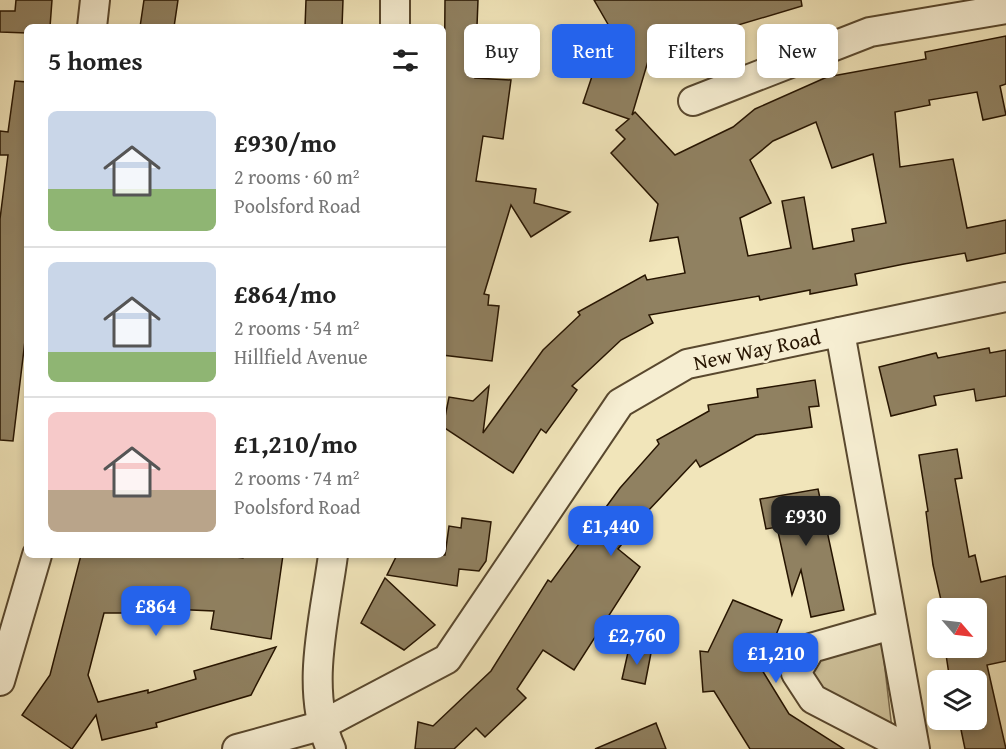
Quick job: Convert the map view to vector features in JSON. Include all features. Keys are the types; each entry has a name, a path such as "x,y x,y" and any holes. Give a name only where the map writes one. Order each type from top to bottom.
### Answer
{"street":[{"path":"92,24 95,0"},
{"path":"395,0 395,24"},
{"path":"693,101 776,66 870,32 1006,9"},
{"name":"New Way Road","path":"237,749 326,737 447,659 620,403 687,364 1006,297"},
{"path":"840,332 915,749"},
{"path":"0,681 36,558"},
{"path":"326,737 318,665 333,558"},
{"path":"891,625 811,648 796,672 813,699 909,749"}],"shaded area":[{"path":"881,635 892,729 825,692 807,673 824,650"}],"building":[{"path":"16,0 52,0 50,24 24,24 24,33 0,32 0,11 15,11"},
{"path":"144,0 178,0 174,24 140,24"},
{"path":"306,0 343,0 342,24 305,24"},
{"path":"445,0 478,0 477,24 464,24 464,78 511,80 503,139 483,136 476,181 536,189 534,203 570,212 531,237 511,205 484,294 489,295 488,305 499,306 492,361 446,355"},
{"path":"594,0 801,0 802,6 742,24 647,24 647,64 632,115 635,112 675,155 733,127 755,109 825,78 838,78 838,75 926,59 925,52 1006,36 1006,84 1000,86 1006,115 983,120 977,92 929,100 930,105 895,112 900,167 953,159 967,228 1006,220 1006,253 967,261 965,253 855,274 857,285 810,294 810,290 760,300 759,296 649,315 653,323 621,340 572,386 577,390 546,433 541,429 513,473 446,429 449,397 473,401 489,386 483,433 543,350 580,315 578,312 645,275 647,280 685,273 678,237 650,241 658,204 611,153 625,139 616,130 629,119 583,103 591,78 635,78 635,24 608,24","holes":["816,122 832,168 873,154 886,223 852,229 854,241 813,249 804,197 782,201 791,248 748,256 740,218 771,203 750,160 773,141"]},
{"path":"15,81 24,82 24,349 13,441 0,440 0,219 8,155 0,155 0,131 8,132"},
{"path":"989,348 990,353 1006,350 1006,396 976,401 974,389 934,396 936,405 891,416 879,367 936,353 938,358"},
{"path":"815,380 819,406 809,407 812,427 756,435 700,467 696,460 647,512 618,549 640,567 574,670 543,650 517,689 526,698 485,737 476,728 454,749 415,749 418,722 433,726 491,671 548,580 551,582 620,488 659,444 657,440 709,411 708,405 758,397 757,389"},
{"path":"957,449 962,478 955,479 969,557 975,555 981,582 1006,576 1006,661 987,665 1006,749 965,749 961,730 987,730 987,670 948,670 947,658 987,658 987,598 940,598 933,565 926,512 928,511 919,455"},
{"path":"818,489 844,610 811,617 801,570 792,595 777,527 766,529 760,499"},
{"path":"462,518 491,522 486,561 479,571 459,569 457,586 387,575 396,558 446,558 449,526 461,528"},
{"path":"80,558 283,558 271,639 211,629 214,611 145,608 145,613 104,613 88,675 98,702 148,690 148,693 196,679 194,671 276,647 251,695 156,723 157,727 102,740 96,715 72,749 22,715 50,675"},
{"path":"385,578 435,625 404,650 361,623"},
{"path":"733,600 782,620 762,670 789,714 844,749 750,749 714,691 703,692 700,651 708,652"},
{"path":"629,648 651,653 645,684 622,679"},
{"path":"656,723 666,749 595,749"}]}
